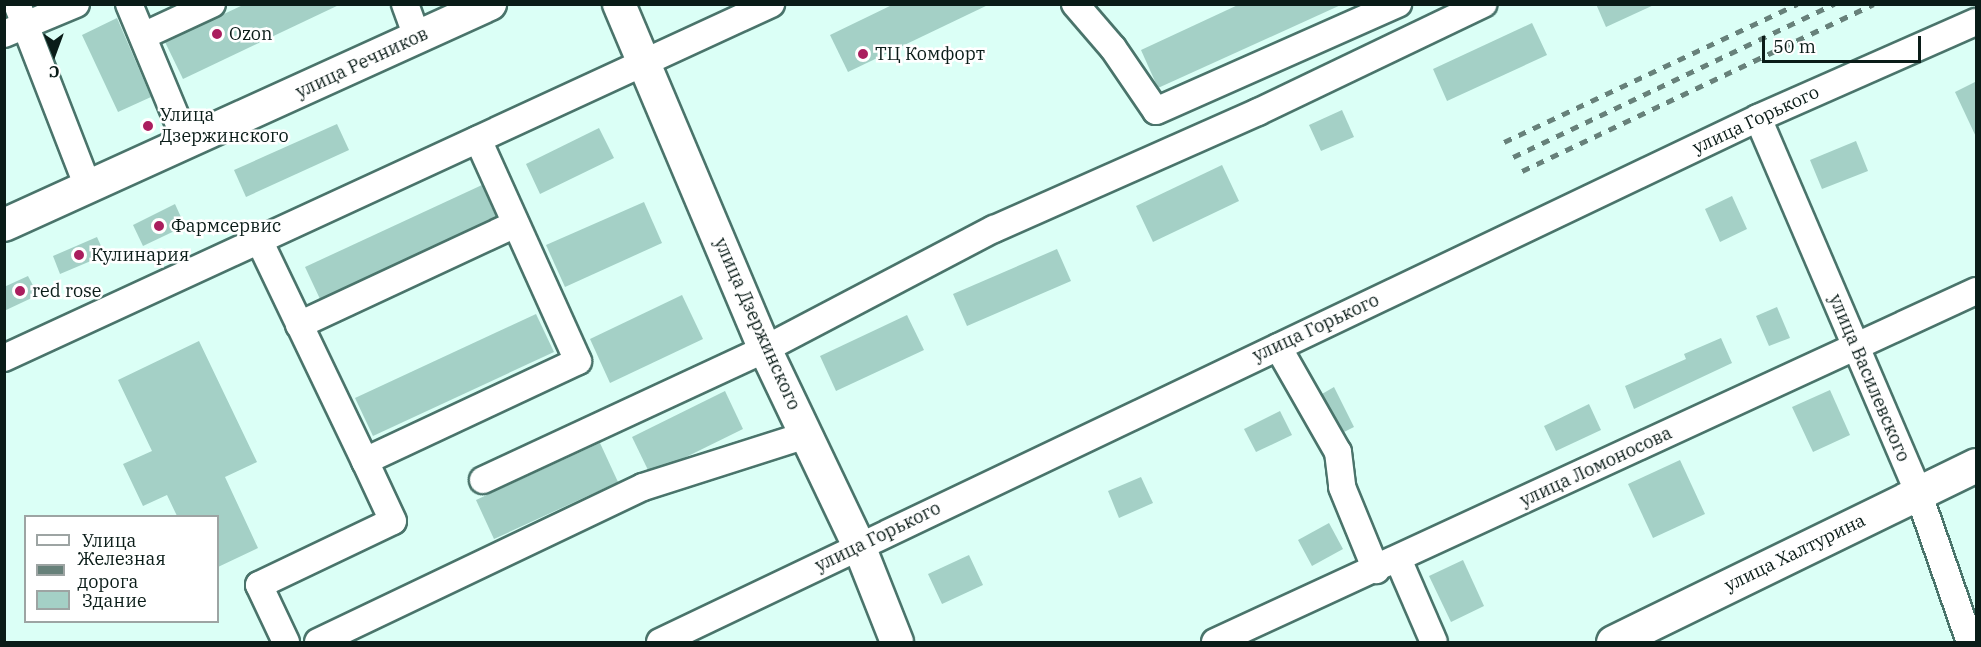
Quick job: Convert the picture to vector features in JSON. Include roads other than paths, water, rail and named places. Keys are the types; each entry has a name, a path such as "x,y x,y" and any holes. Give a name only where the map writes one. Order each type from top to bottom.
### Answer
{"main road":[{"name":"улица Халтурина","path":"1613,642 1917,492 1977,465"}],"street":[{"path":"76,4 16,21 88,187"},
{"path":"129,4 187,143"},
{"path":"143,36 212,4"},
{"path":"405,4 417,37"},
{"name":"улица Речников","path":"4,225 490,4"},
{"name":"улица Дзержинского","path":"619,4 765,349 859,546 897,642"},
{"path":"4,358 771,4"},
{"path":"1075,4 1113,48 1156,111 1398,4"},
{"path":"483,480 765,349 994,230 1258,112 1483,4"},
{"name":"улица Горького","path":"660,642 1758,118 1977,22"},
{"name":"улица Василевского","path":"1758,118 1917,492 1970,642"},
{"path":"365,461 578,361 478,140"},
{"path":"299,325 516,224"},
{"path":"259,240 393,521 259,585 286,642"},
{"name":"улица Ломоносова","path":"1215,642 1387,565 1977,291"},
{"path":"1278,346 1338,452 1342,487 1434,642"},
{"path":"318,642 643,487 806,435"}],"railway":[{"path":"1504,142 1797,4"},
{"path":"1513,157 1834,4"},
{"path":"1522,171 1873,4"}],"place":[{"name":"Ozon","path":"217,34"},
{"name":"ТЦ Комфорт","path":"863,54"},
{"name":"Улица Дзержинского","path":"148,126"},
{"name":"Фармсервис","path":"159,226"},
{"name":"Кулинария","path":"79,255"},
{"name":"red rose","path":"20,291"}]}
